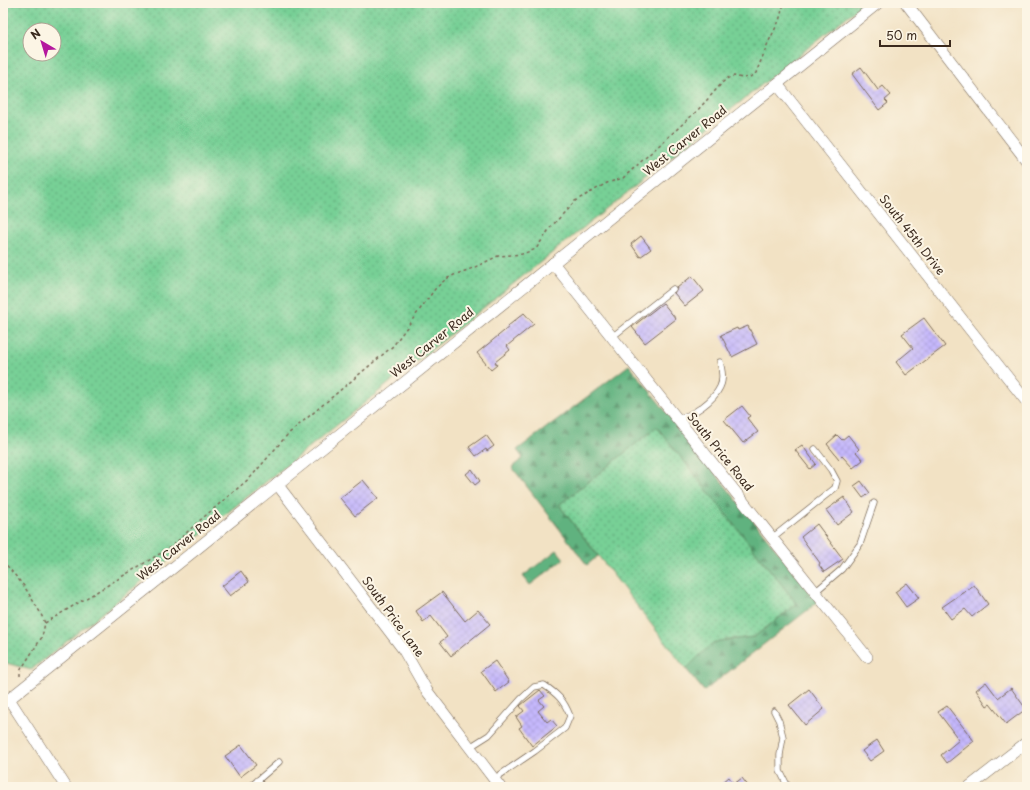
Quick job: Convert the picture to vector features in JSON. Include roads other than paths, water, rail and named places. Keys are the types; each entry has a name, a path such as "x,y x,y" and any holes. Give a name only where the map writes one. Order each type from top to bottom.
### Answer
{"street":[{"name":"West Carver Road","path":"6,701 282,490 553,263 878,3"},
{"path":"906,3 1027,160"},
{"name":"South 45th Drive","path":"777,84 1027,402"},
{"name":"South Price Road","path":"553,263 867,657"},
{"name":"South Price Lane","path":"282,490 403,649 427,691 496,783"},
{"path":"6,701 33,734 66,787"},
{"path":"969,787 1027,742"}],"lane":[{"path":"612,337 673,289"},
{"path":"677,418 684,418 692,414 713,397 721,386 723,375 720,362"},
{"path":"772,538 835,488 837,481 831,470 815,449"},
{"path":"815,592 842,569 860,544 874,503"},
{"path":"470,747 489,735 521,699 534,687 544,686 556,694 566,706 570,716 565,728 496,783"},
{"path":"774,711 779,721 783,737 780,755 780,771 788,787"},
{"path":"250,787 279,762"},
{"path":"258,780 262,787"}]}
